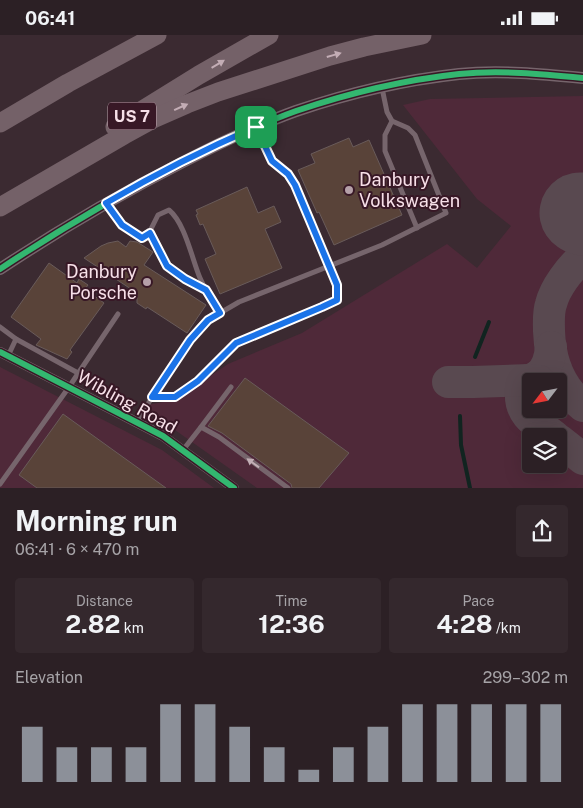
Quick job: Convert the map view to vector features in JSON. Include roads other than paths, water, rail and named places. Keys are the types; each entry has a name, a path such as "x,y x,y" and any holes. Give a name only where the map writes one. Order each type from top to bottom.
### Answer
{"highway":[{"path":"0,123 70,73 132,35"},
{"path":"0,123 156,35"},
{"name":"US 7","path":"0,205 49,169 124,121 269,35"},
{"path":"0,205 155,118 187,104 218,92 330,56 422,35"}],"street":[{"path":"0,269 106,203 185,160 256,127 305,108 362,91 460,74 549,74 583,79"},
{"name":"Wibling Road","path":"4,354 163,436 234,488"}],"lane":[{"path":"136,421 190,340 208,320 239,302 382,245 446,213 415,135 408,128 392,121 387,111 382,87"},
{"path":"392,121 385,135 385,151 417,228"},
{"path":"152,397 175,397 198,381 236,343 337,300 337,285 295,185 288,174 272,161 256,127"},
{"path":"106,203 122,225 142,238 150,233 158,215 169,210 174,214 184,233 201,281 220,313"},
{"path":"150,233 167,266 185,279 206,290"},
{"path":"0,483 69,387 118,314"},
{"path":"0,327 16,339 78,373"},
{"path":"4,354 16,339"},
{"path":"183,450 231,387"},
{"path":"201,427 219,437 288,488"}],"waterway":[{"path":"475,357 489,322"},
{"path":"460,416 461,445 470,488"}],"place":[{"name":"Danbury Volkswagen","path":"349,190"},
{"name":"Danbury Porsche","path":"147,282"}]}
